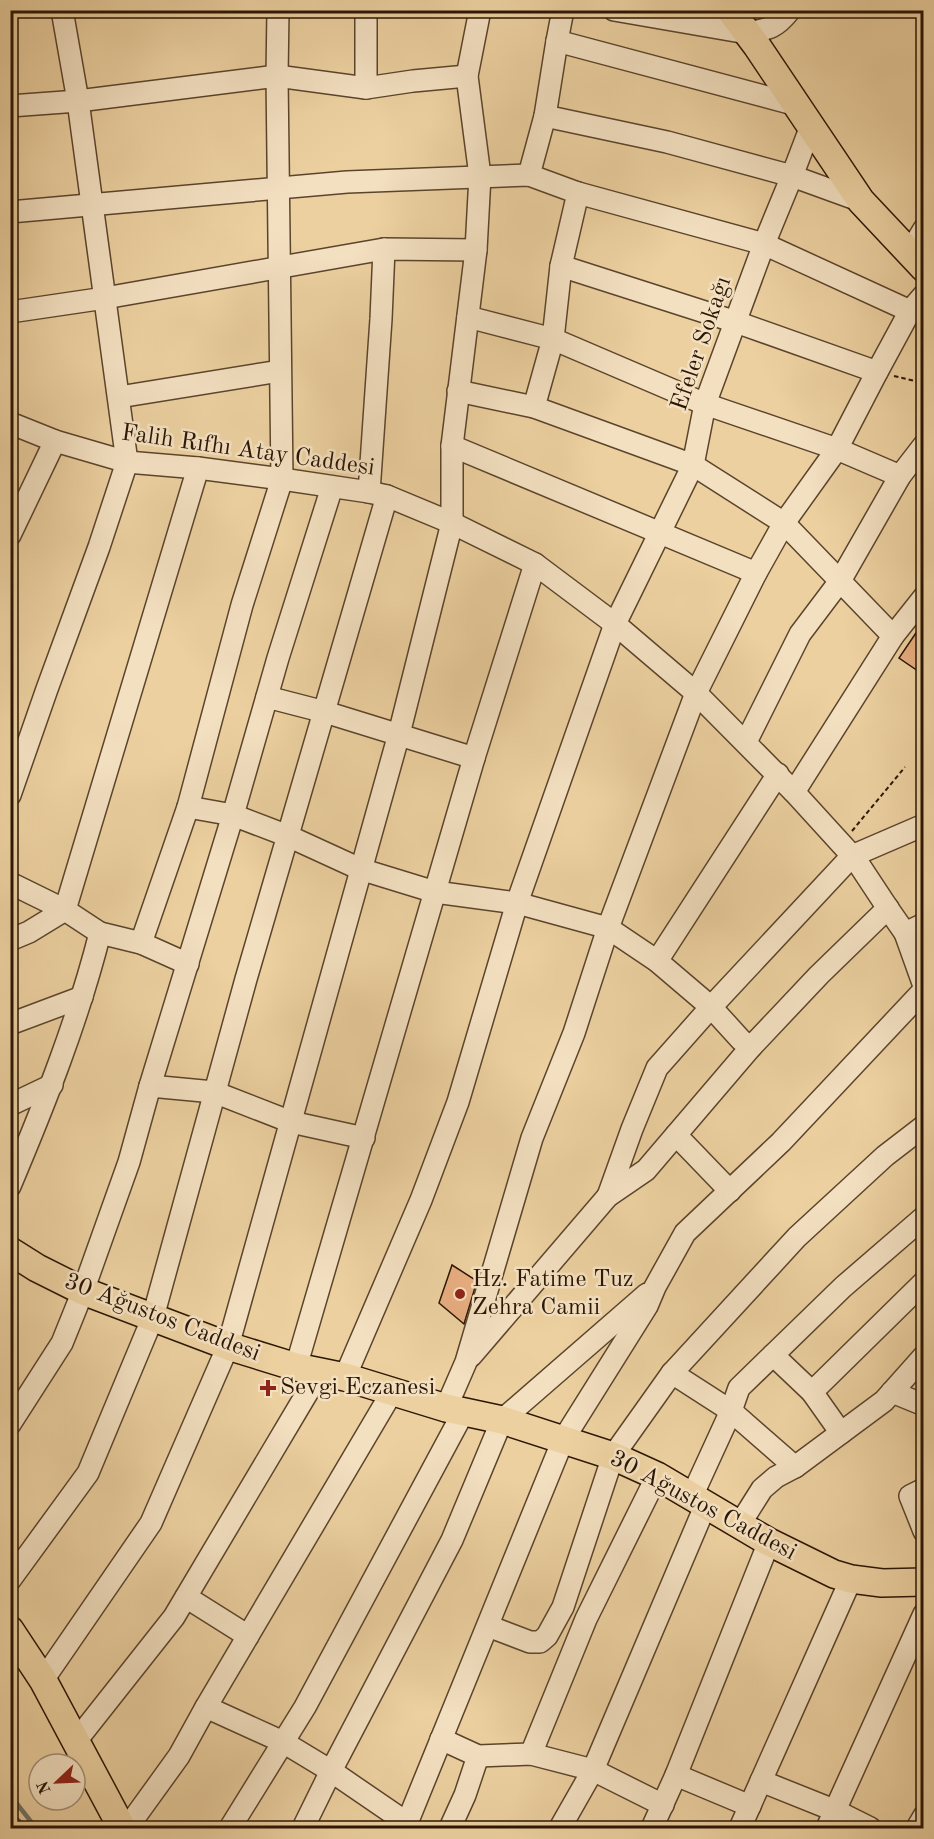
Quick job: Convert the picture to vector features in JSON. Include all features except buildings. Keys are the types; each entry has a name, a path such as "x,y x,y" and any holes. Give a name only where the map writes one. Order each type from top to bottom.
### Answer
{"main road":[{"path":"730,10 754,24 869,184 921,240"},
{"path":"754,24 804,116 861,201 924,268"},
{"name":"30 Ağustos Caddesi","path":"10,1251 37,1268 83,1290 228,1346 455,1410 502,1420 613,1455 657,1476 769,1542 834,1574 882,1583 924,1582"},
{"path":"10,1630 43,1680 122,1828"}],"street":[{"path":"10,795 19,744 127,462 78,101 62,10"},
{"path":"141,944 188,807 242,604 282,479 278,10"},
{"path":"366,10 366,88"},
{"path":"43,1680 151,1523 228,1346 399,734 452,523 452,446 476,250 480,176 467,76 480,10"},
{"path":"529,175 545,116 562,10"},
{"path":"614,10 754,24 779,24 790,10"},
{"path":"557,41 804,116"},
{"path":"10,106 78,101 277,76 366,88 467,76"},
{"path":"545,116 667,142 792,176 861,201"},
{"name":"Efeler Sokağı","path":"320,1372 421,1200 458,1102 517,903 615,624 693,465 705,404 764,244 792,176 804,116"},
{"path":"10,212 278,188 529,175 578,193 764,244 917,303 877,372 837,449 784,523 756,573 696,693 608,928 574,1033 532,1138 466,1362 455,1410 305,1707 230,1828"},
{"path":"534,406 552,339 561,266 578,193"},
{"path":"10,312 105,298 384,249 476,250"},
{"path":"10,1580 88,1473 153,1317 214,1092 325,712 378,494 384,249"},
{"path":"561,266 735,322 877,372"},
{"path":"468,317 552,339 705,404 837,449 900,476"},
{"path":"119,397 280,371"},
{"path":"458,392 534,406 693,465 784,523 893,636"},
{"name":"Falih Rıfhı Atay Caddesi","path":"10,423 55,441 127,462 198,468 378,494 452,523 535,564 615,624 696,693 778,774 847,850 888,908 914,929 924,988"},
{"path":"10,535 55,441"},
{"path":"746,742 800,634 840,581 900,476 924,445"},
{"path":"452,446 756,573"},
{"path":"10,940 29,932 65,910 198,468"},
{"path":"10,1424 62,1343 129,1162 332,487"},
{"path":"76,1741 174,1617 320,1372 364,1138 474,758 535,564"},
{"path":"794,792 893,636 924,597"},
{"path":"267,697 325,712 474,758"},
{"path":"657,961 778,774"},
{"path":"188,807 233,815 288,836 360,869 435,892 517,903 608,928 657,961 711,1007 741,1040 751,1047"},
{"path":"608,1196 657,1068 847,850 924,825"},
{"path":"10,884 65,910 100,933 141,944 188,964"},
{"path":"466,1362 608,1196 646,1170 751,1047 819,975 888,908"},
{"path":"10,1186 52,1085 82,997 100,933"},
{"path":"206,1707 283,1742 331,1771 406,1826 563,1440 647,1306 685,1233 781,1142 924,988"},
{"path":"10,1024 82,997"},
{"path":"10,1105 52,1085"},
{"path":"150,1086 214,1092 291,1122 364,1138"},
{"path":"488,1626 530,1642 540,1642 547,1636 562,1607 613,1455 672,1373 797,1237 885,1156 924,1126"},
{"path":"676,1135 730,1191"},
{"path":"560,1828 593,1770 699,1500 739,1388 843,1287 924,1218"},
{"path":"812,1392 924,1282"},
{"path":"303,1828 452,1540 502,1420 655,1287"},
{"path":"773,1355 812,1392 841,1433"},
{"path":"740,1524 762,1489 884,1401 924,1356"},
{"path":"672,1373 731,1412 795,1467"},
{"path":"127,1828 179,1756 392,1392"},
{"path":"892,1392 924,1405"},
{"path":"531,1754 586,1619 657,1476"},
{"path":"924,1489 910,1496 924,1531"},
{"path":"652,1828 676,1775 769,1542"},
{"path":"740,1828 851,1579"},
{"path":"186,1597 248,1636"},
{"path":"831,1820 924,1614"},
{"path":"441,1739 478,1756 531,1754 593,1770 663,1804"},
{"path":"450,1828 465,1795 478,1756"},
{"path":"676,1775 750,1806"},
{"path":"761,1781 831,1820 870,1828"}],"path":[{"path":"877,372 924,383"},
{"path":"847,850 905,767"}],"waterway":[{"path":"10,1795 36,1828"}],"place":[{"name":"Hz. Fatime Tuz Zehra Camii","path":"460,1294"},
{"name":"Sevgi Eczanesi","path":"268,1388"}]}
